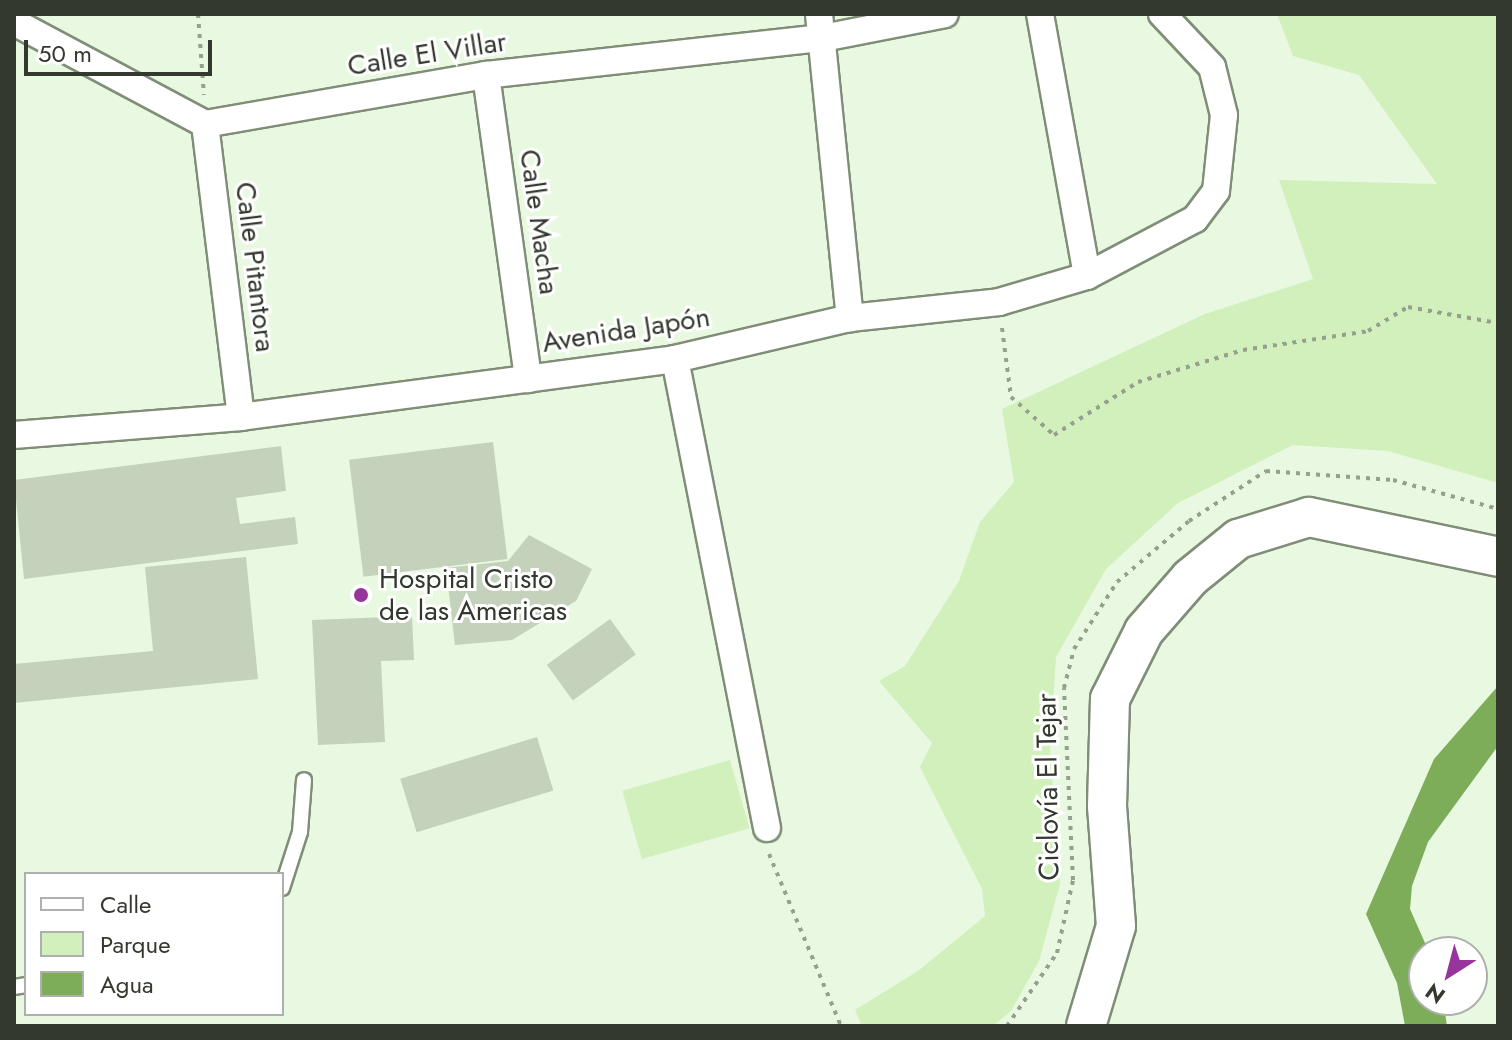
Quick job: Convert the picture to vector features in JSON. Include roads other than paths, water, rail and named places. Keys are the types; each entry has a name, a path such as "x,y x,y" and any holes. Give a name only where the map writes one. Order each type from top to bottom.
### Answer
{"street":[{"name":"Calle El Villar","path":"205,124 486,75 821,26 945,14"},
{"path":"1040,14 1087,276"},
{"name":"Avenida Japón","path":"14,435 241,417 675,359 850,318 999,302 1087,276 1195,219 1216,191 1224,115 1212,67 1162,14"},
{"path":"14,22 205,124"},
{"path":"821,26 850,318"},
{"name":"Calle Macha","path":"486,75 528,379"},
{"name":"Calle Pitantora","path":"205,124 241,417"},
{"path":"675,359 767,828"},
{"path":"1086,1026 1116,926 1107,806 1110,699 1144,631 1190,578 1238,539 1309,517 1498,557"}],"lane":[{"path":"284,882 300,832 304,780"}],"water":[{"path":"1498,686 1498,746 1428,842 1412,886 1410,909 1422,936 1408,936 1408,1016 1445,1016 1447,1026 1405,1026 1397,983 1366,914 1434,759"}],"place":[{"name":"Hospital Cristo de las Americas","path":"361,595"}]}
